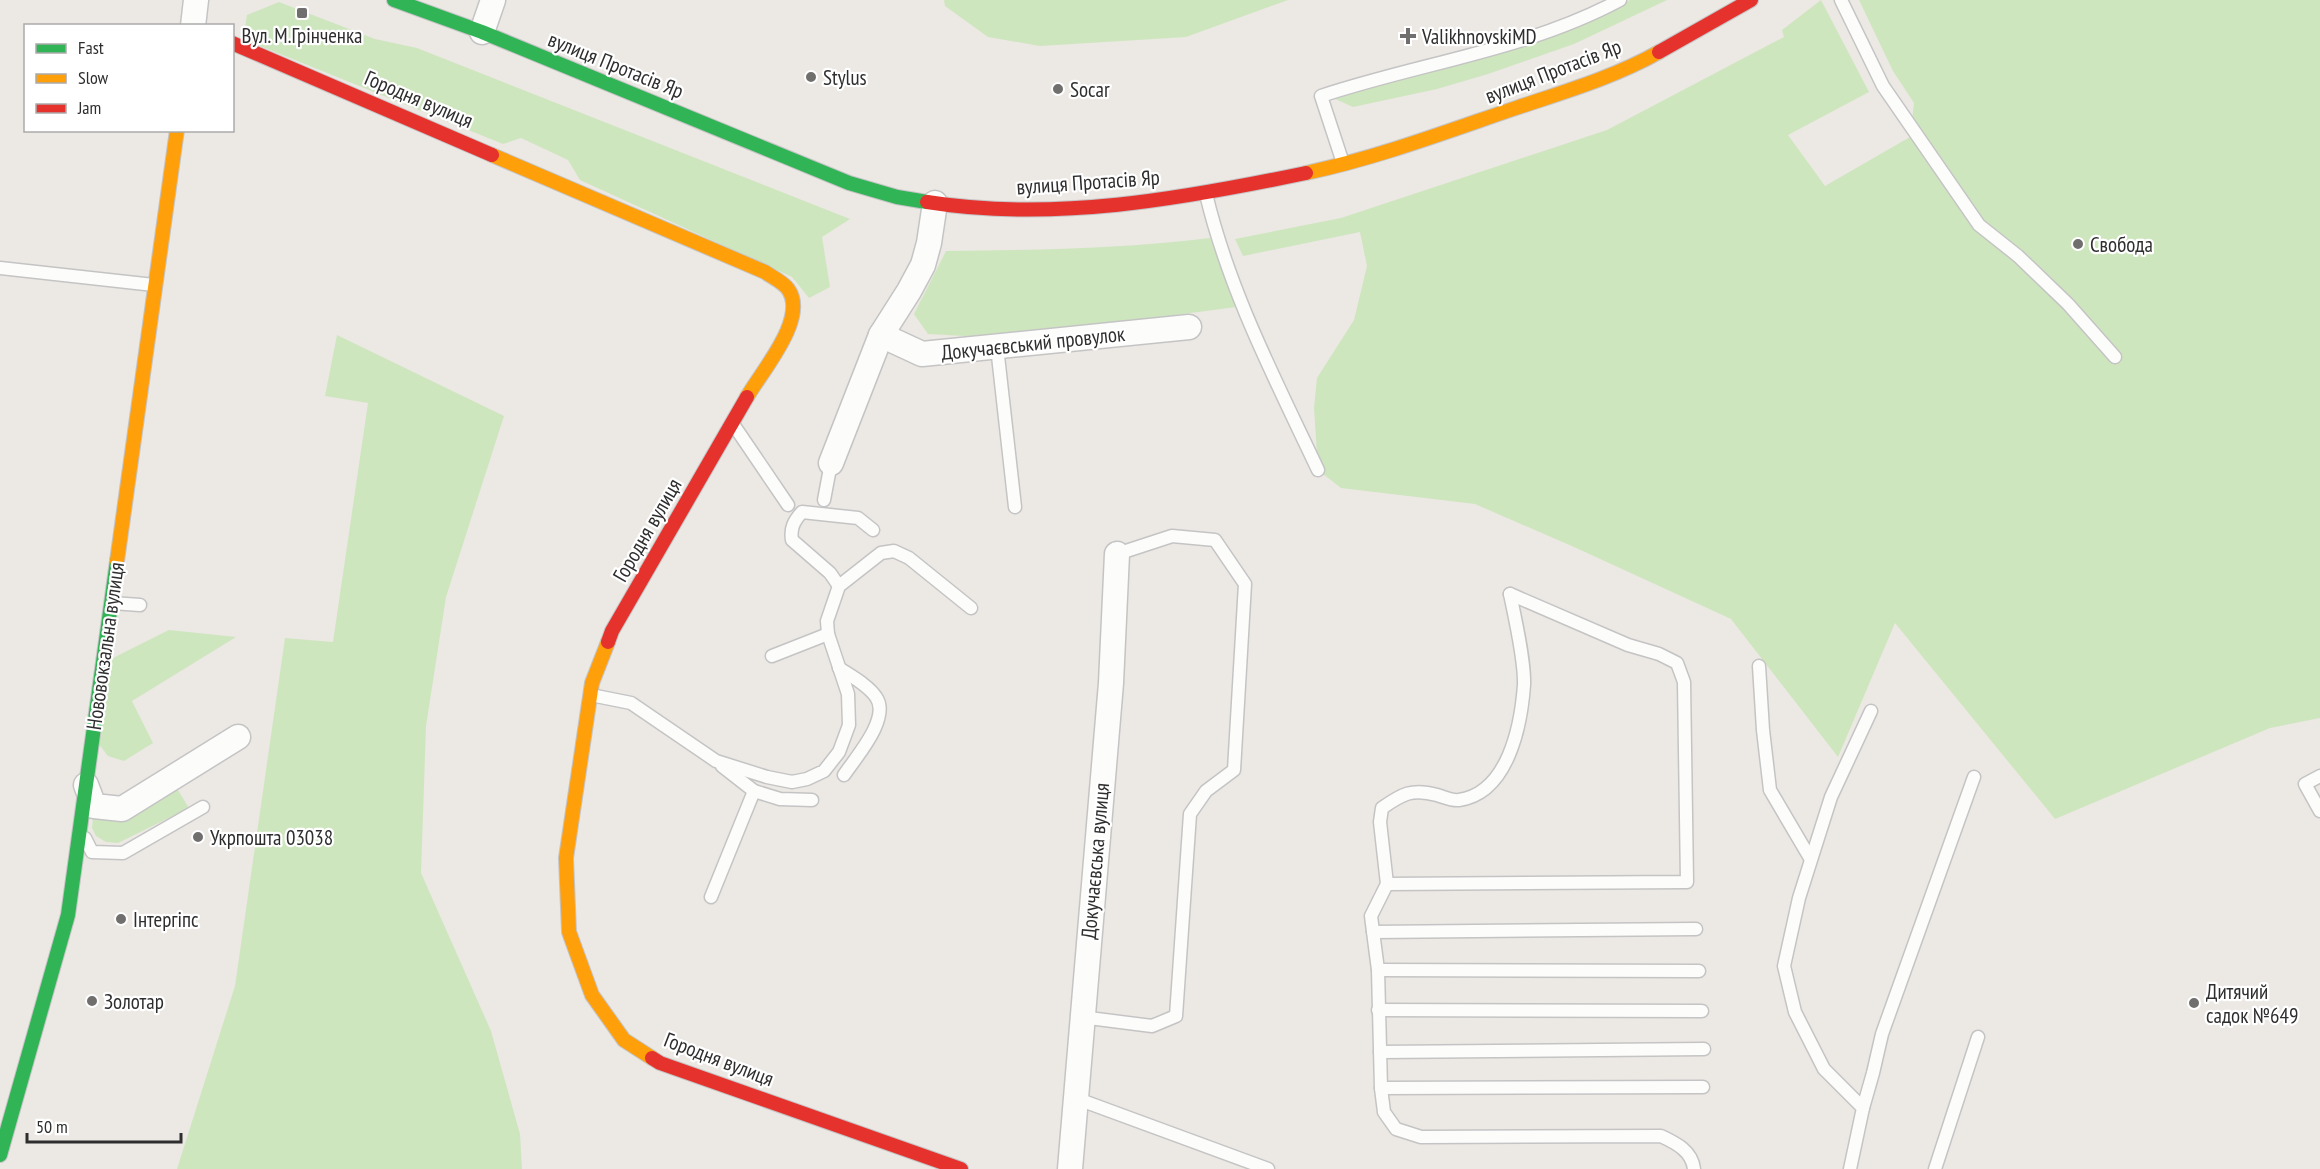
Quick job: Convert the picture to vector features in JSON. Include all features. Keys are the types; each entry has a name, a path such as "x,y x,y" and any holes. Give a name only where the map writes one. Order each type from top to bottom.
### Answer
{"street":[{"path":"193,24 196,0"},
{"name":"вулиця Протасів Яр","path":"394,0 482,32 849,183 897,197 1013,210 1063,209 1206,194 1343,165 1586,84 1653,55 1751,0"},
{"path":"482,32 493,0"},
{"name":"Городня вулиця","path":"234,44 765,272 788,289 794,310 789,329 612,631 592,683 566,858 569,932 592,995 624,1040 660,1063 961,1169"},
{"name":"Нововокзальна вулиця","path":"0,1155 68,915 177,132"},
{"path":"831,463 880,335 923,265 935,203"},
{"name":"Докучаєвський провулок","path":"880,335 922,354 1189,327"},
{"name":"Докучаєвська вулиця","path":"1070,1169 1112,683 1117,554"},
{"path":"86,785 94,806 122,809 238,737"}],"lane":[{"path":"1343,165 1322,96 1531,37 1601,10 1620,0"},
{"path":"1841,0 1883,86 1979,225 2018,256 2051,288 2115,357"},
{"path":"496,155 515,149"},
{"path":"557,168 568,186"},
{"path":"1206,194 1211,218 1247,319 1318,470"},
{"path":"0,268 155,285"},
{"path":"997,347 1015,507"},
{"path":"732,423 788,505"},
{"path":"824,500 831,463"},
{"path":"839,586 830,573 792,540 791,531 796,519 802,512 858,518 873,530"},
{"path":"1082,1017 1152,1026 1176,1016 1190,814 1206,791 1234,770 1245,584 1215,540 1172,536 1117,554"},
{"path":"716,761 767,777 792,782 807,779 824,771 839,752 849,725 848,694 828,634 827,621 839,586 881,554 894,550 909,558 971,608"},
{"path":"1387,884 1687,882 1684,682 1677,663 1510,594 1524,683 1515,744 1497,776 1479,795 1456,801 1432,794 1404,793 1382,808 1380,822 1387,884 1371,916 1378,970 1381,1088 1384,1112 1396,1129 1421,1137 1661,1136 1682,1147 1694,1164 1694,1169"},
{"path":"111,603 140,605"},
{"path":"772,656 828,634"},
{"path":"1759,666 1770,790 1810,858"},
{"path":"839,668 874,694 879,702 879,719 868,740 844,775"},
{"path":"590,695 631,703 716,761 754,791 780,799 812,800"},
{"path":"1863,1108 1824,1069 1795,1012 1785,966 1799,898 1831,797 1871,711"},
{"path":"2320,776 2305,783 2320,811"},
{"path":"1850,1169 1863,1108 1874,1073 1881,1034 1974,777"},
{"path":"711,897 754,791"},
{"path":"76,852 123,853 203,807"},
{"path":"80,830 92,852"},
{"path":"1373,932 1696,929"},
{"path":"1378,970 1699,971"},
{"path":"1378,1010 1702,1011"},
{"path":"1935,1169 1978,1037"},
{"path":"1380,1052 1704,1049"},
{"path":"1381,1088 1703,1087"},
{"path":"1075,1098 1244,1165 1268,1169"}],"green space":[{"path":"944,0 1288,0 1186,37 1040,46 988,37 945,6"},
{"path":"1630,0 1667,0 1574,44 1437,89 1353,107 1333,98 1441,69 1601,15"},
{"path":"1821,0 1869,92 1788,135 1825,186 1910,137 1914,103 1893,71 1859,0 2320,0 2320,718 2270,728 2055,819 1895,623 1838,757 1731,619 1475,504 1341,488 1318,470 1314,408 1317,378 1354,320 1367,266 1360,232 1243,256 1235,239 1341,218 1607,130 1784,37 1782,30"},
{"path":"279,2 375,39 417,48 850,219 822,237 830,287 809,298 792,277 580,180 568,160 521,138 503,144 243,39 247,15"},
{"path":"1210,238 1236,307 1000,338 928,334 914,314 946,251 1111,247"},
{"path":"337,335 504,416 446,597 426,726 421,873 491,1031 520,1134 522,1169 177,1169 235,986 285,638 333,642 368,403 325,396"},
{"path":"169,630 236,637 132,701 153,743 124,761 108,756 98,743 109,660"},
{"path":"176,787 189,808 118,843 106,842 96,836 92,828 93,818"}],"traffic: fast":[{"path":"394,0 482,32 849,183 897,197 927,202"},
{"path":"0,1155 68,915 117,561"}],"traffic: slow":[{"path":"1306,173 1384,153 1567,91 1623,70 1659,52"},
{"path":"117,561 177,132"},
{"path":"492,155 765,272 786,286 793,301 788,329 747,397"},
{"path":"608,642 592,683 566,858 569,932 592,995 624,1040 652,1058"}],"traffic: jam":[{"path":"1659,52 1751,0"},
{"path":"234,44 492,155"},
{"path":"927,202 974,208 1022,210 1117,205 1165,199 1306,173"},
{"path":"608,642 612,631 747,397"},
{"path":"652,1058 660,1063 961,1169"}],"place":[{"name":"Вул. М.Грінченка","path":"302,13"},
{"name":"ValikhnovskiMD","path":"1408,36"},
{"name":"Stylus","path":"811,77"},
{"name":"Socar","path":"1058,89"},
{"name":"Свобода","path":"2078,244"},
{"name":"Укрпошта 03038","path":"198,837"},
{"name":"Інтергіпс","path":"121,919"},
{"name":"Золотар","path":"92,1001"},
{"name":"Дитячий садок №649","path":"2194,1003"}]}
